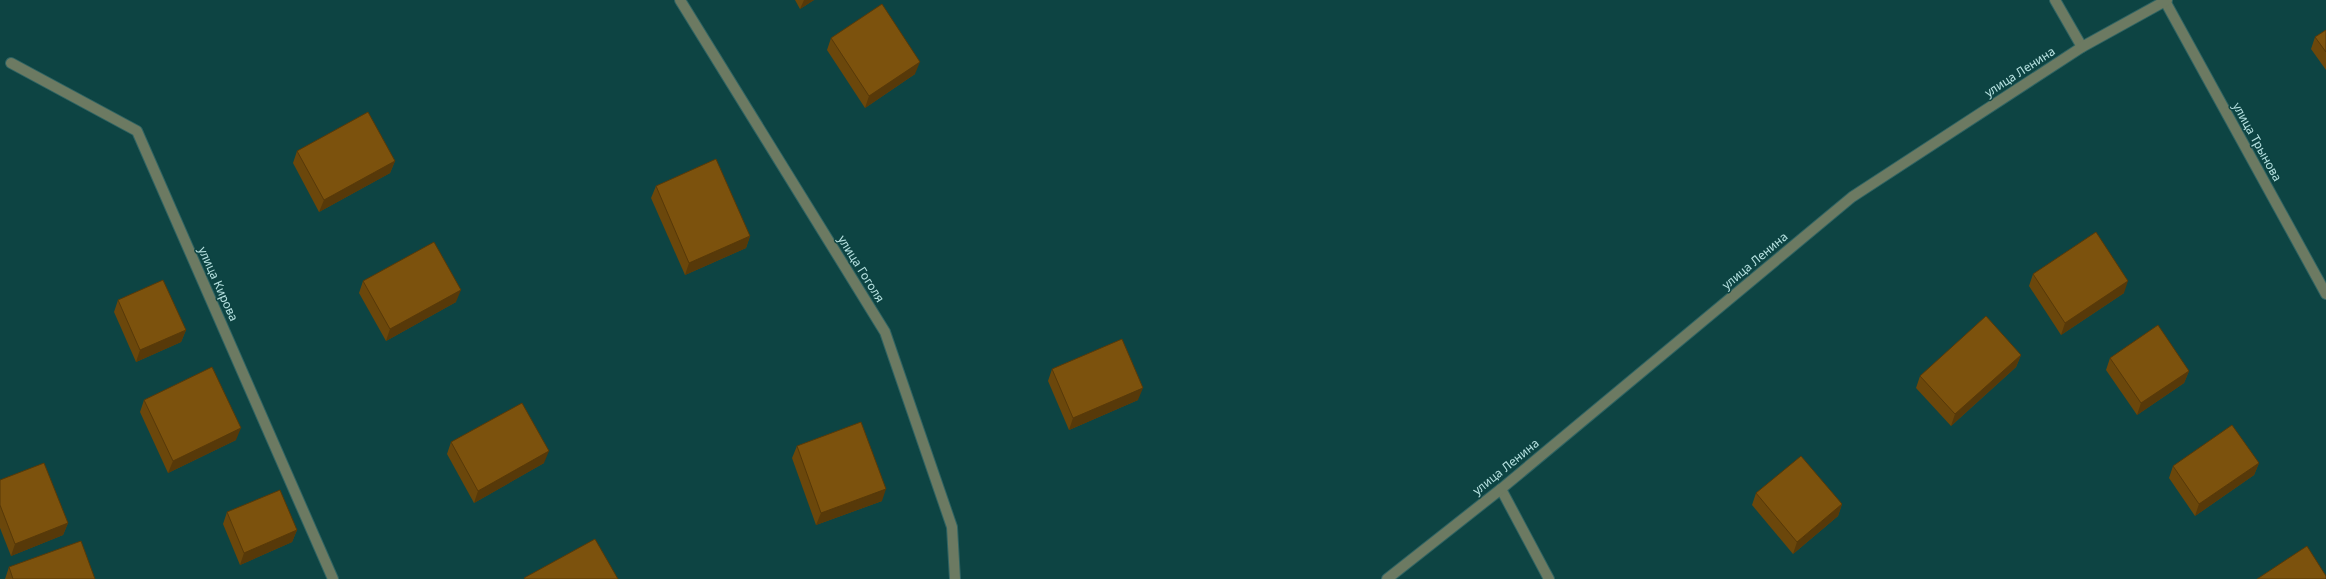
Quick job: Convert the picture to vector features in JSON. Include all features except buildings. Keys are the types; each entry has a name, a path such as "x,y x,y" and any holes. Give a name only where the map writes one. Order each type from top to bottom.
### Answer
{"street":[{"name":"улица Гоголя","path":"680,0 885,332 952,527 955,579"},
{"path":"2055,0 2082,47"},
{"name":"улица Ленина","path":"1387,579 1501,489 1852,197 2082,47 2166,1"},
{"name":"улица Трынова","path":"2166,1 2326,294"},
{"name":"улица Кирова","path":"10,63 137,131 333,579"},
{"path":"1501,489 1548,579"}]}
